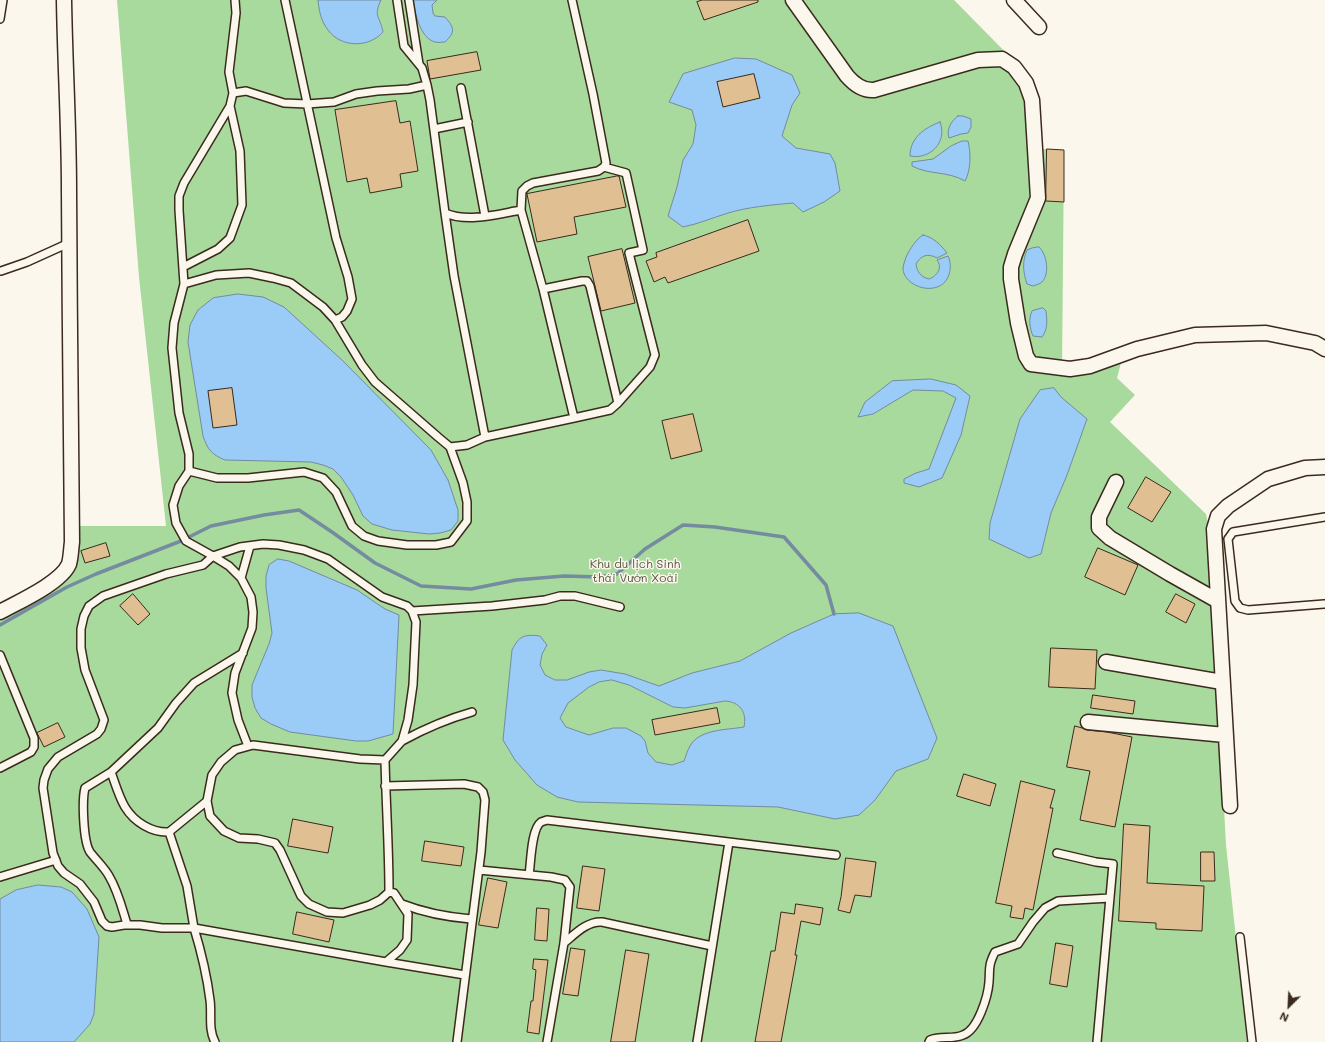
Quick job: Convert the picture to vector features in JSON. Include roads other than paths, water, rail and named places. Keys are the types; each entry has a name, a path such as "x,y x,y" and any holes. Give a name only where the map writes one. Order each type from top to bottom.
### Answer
{"street":[{"path":"0,612 59,578 68,564 72,542 69,243 70,190 64,0"},
{"path":"793,0 847,76 855,84 865,89 874,90 978,60 996,59 1002,59 1014,67 1026,83 1032,100 1038,198 1015,254 1011,267 1011,279 1019,330 1026,356 1031,364 1070,369 1090,366 1137,349 1195,335 1266,333 1315,343 1325,349"},
{"path":"1014,0 1039,26"},
{"path":"1230,806 1214,529 1218,516 1228,506 1268,479 1305,468 1325,467"},
{"path":"1116,482 1099,517 1099,528 1110,538 1218,601"},
{"path":"1106,662 1222,682"},
{"path":"1088,722 1225,735"}],"lane":[{"path":"0,19 3,0"},
{"path":"235,0 236,13 229,72 233,93 230,106 184,182 179,196 181,253 184,284 174,322 172,348 179,413 189,454 189,471 179,486 173,505 176,523 186,541 229,566 241,578 251,597 253,612 252,628 235,673 232,693 238,720 248,746"},
{"path":"285,0 336,238 348,277 352,299 347,311 342,317 335,320"},
{"path":"397,0 404,46 422,68 427,85 454,276 485,437"},
{"path":"409,0 419,64"},
{"path":"572,0 603,142 606,163 604,167 598,171 533,183 527,186 522,191 521,210 543,289 574,418"},
{"path":"233,93 246,91 284,103 307,104 334,102 356,94 409,89 427,85"},
{"path":"461,88 485,216"},
{"path":"183,267 218,249 230,238 242,205 240,151 230,106"},
{"path":"434,129 468,122"},
{"path":"450,447 467,445 485,437 610,410 650,367 655,355 629,253 643,250 626,173 604,167"},
{"path":"445,214 452,216 475,217 521,210"},
{"path":"1,271 27,262 69,243"},
{"path":"184,284 216,275 249,274 291,283 323,307 335,320 362,365 376,382 450,447 467,502 467,521 451,542 436,545 407,545 378,541 364,536 352,526 336,492 323,478 304,472 248,478 217,478 189,471"},
{"path":"543,289 587,281 590,286 618,403"},
{"path":"1324,604 1248,610 1240,608 1235,601 1228,539 1232,532 1325,517"},
{"path":"402,741 408,720 413,685 416,622 412,611 407,606 382,597 328,559 304,550 279,545 263,544 240,547 213,556 203,565 166,574 103,596 89,606 84,616 81,629 81,648 85,670 104,720 101,729 97,734 58,757 48,769 43,788 53,853 58,866 64,873 80,884 94,902 102,921 107,926 112,927 127,924 162,928 194,928 465,975"},
{"path":"241,578 250,546"},
{"path":"412,611 492,606 568,596 576,596 620,607"},
{"path":"127,924 115,886 108,873 89,850 84,825 83,796 85,788 111,772 158,728 176,703 194,683 243,653"},
{"path":"0,655 34,738 34,747 31,752 0,768"},
{"path":"385,760 360,759 253,745 235,750 221,762 212,775 207,800 210,816 224,831 240,838 258,839 275,843 280,850 301,896 309,904 327,912 343,912 370,906 389,892 385,760 402,741 444,720 472,712"},
{"path":"111,772 125,807 140,824 160,832 169,832 207,800"},
{"path":"385,786 464,784 478,787 483,792 485,800 479,870 471,919 457,1042"},
{"path":"529,875 537,827 541,822 547,820 836,855"},
{"path":"169,832 187,886 194,928 210,1001 212,1036 215,1042"},
{"path":"697,1042 729,842"},
{"path":"1057,853 1096,862 1113,864 1097,1042"},
{"path":"0,876 56,860"},
{"path":"479,870 551,877 565,880 570,887 564,943 548,1042"},
{"path":"386,962 400,950 407,940 408,914 394,893 389,892"},
{"path":"929,1042 937,1037 952,1038 964,1035 970,1030 978,1020 983,1007 989,983 989,963 995,952 1018,944 1033,922 1045,908 1058,901 1110,898"},
{"path":"402,904 428,913 449,918 471,919"},
{"path":"564,943 588,924 595,921 712,946"},
{"path":"1240,937 1252,1042"}],"water":[{"path":"318,0 381,0 377,13 383,32 370,41 363,43 347,43 340,40 328,30 324,23"},
{"path":"413,0 437,0 432,5 433,13 435,16 445,17 452,27 451,35 445,42 435,42 426,36 419,24"},
{"path":"735,58 756,59 792,75 800,93 792,105 782,136 796,148 830,154 835,163 840,191 824,202 803,212 793,203 768,205 728,213 700,223 683,227 668,216 683,160 693,144 696,125 692,110 669,102 683,74"},
{"path":"958,116 971,119 971,127 968,133 949,138 948,132 950,126 953,120"},
{"path":"940,122 942,136 936,148 924,155 917,157 910,156 912,144 919,134"},
{"path":"962,141 968,141 970,151 969,167 965,181 952,176 925,171 912,166 912,162 933,159 951,146"},
{"path":"923,235 936,242 947,253 937,258 928,255 922,257 916,264 918,272 926,278 932,278 937,274 939,269 939,263 937,260 948,256 950,269 948,278 937,287 921,287 911,282 904,274 903,269 906,257 909,251"},
{"path":"1039,247 1046,259 1047,269 1042,282 1033,286 1027,284 1024,271 1024,259 1027,250"},
{"path":"238,294 263,297 284,307 343,361 431,450 448,480 458,510 458,521 451,530 429,534 392,530 372,524 363,516 353,495 341,477 333,469 323,465 311,462 225,460 216,456 211,451 203,436 188,342 190,325 198,310 213,298"},
{"path":"1043,308 1046,311 1047,322 1045,331 1042,337 1033,336 1030,324 1032,311"},
{"path":"931,379 956,385 970,396 961,435 942,478 919,487 904,483 904,479 929,469 956,398 943,391 913,390 873,414 858,417 865,402 892,381"},
{"path":"1054,388 1061,397 1087,419 1067,475 1051,513 1041,554 1029,558 989,539 990,523 1020,419 1040,390"},
{"path":"278,559 289,561 357,590 385,609 399,615 393,734 368,741 356,741 290,732 261,718 255,708 252,697 252,685 272,633 266,588 266,576 269,565"},
{"path":"859,613 893,626 937,738 928,759 896,771 875,800 859,815 835,819 778,807 578,802 557,797 537,785 515,760 503,740 512,650 517,642 523,637 530,635 540,636 547,645 542,654 540,665 545,675 555,680 567,680 589,672 601,670 625,674 659,686 692,673 740,661 791,633 834,614","holes":["612,680 629,685 673,707 685,708 725,701 735,703 743,712 745,722 744,727 714,731 700,736 694,740 690,746 684,761 672,765 656,762 648,753 645,741 641,736 626,728 613,728 589,735 566,727 560,718 568,703 589,687 599,682"]},
{"path":"38,885 61,887 72,892 87,909 99,937 94,1014 90,1024 74,1042 0,1042 0,899 16,890"}],"waterway":[{"path":"0,625 67,587 96,574 181,541 211,526 264,515 299,510 375,563 421,586 471,589 516,580 564,576 599,577 617,574 645,549 683,525 715,527 784,537 826,585 834,614"}],"park label":[{"name":"Khu du lịch Sinh thái Vườn Xoài","path":"635,571"}]}
